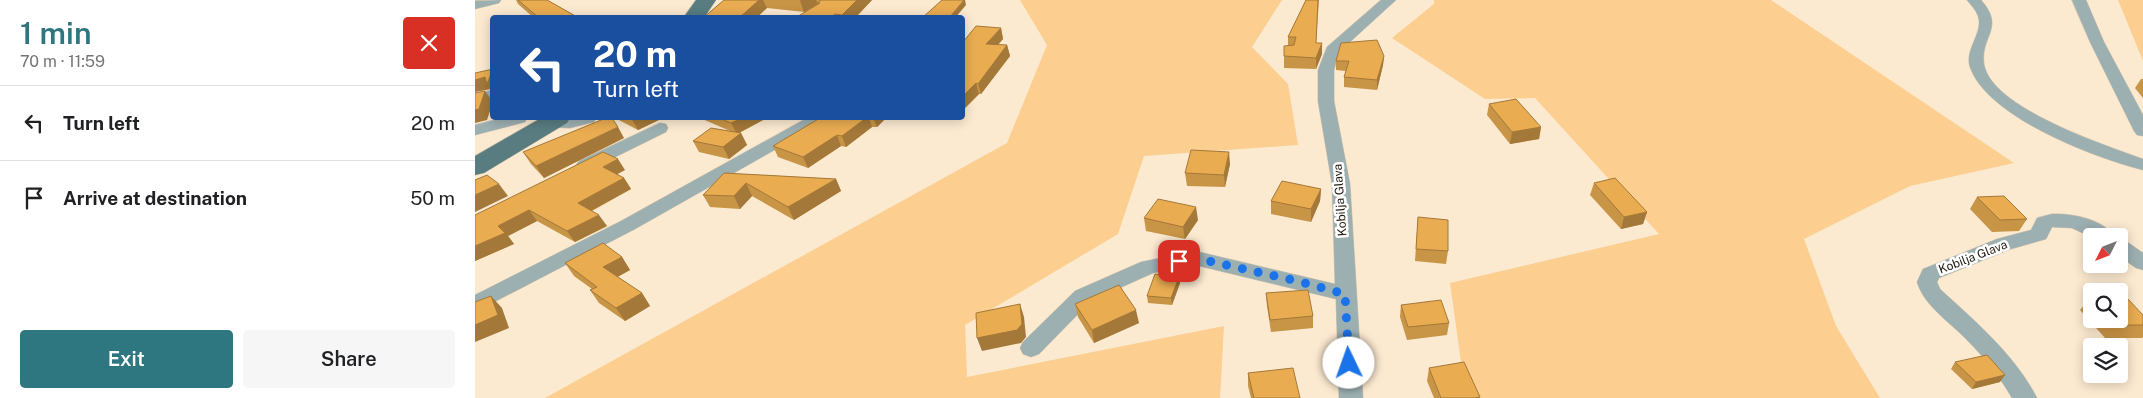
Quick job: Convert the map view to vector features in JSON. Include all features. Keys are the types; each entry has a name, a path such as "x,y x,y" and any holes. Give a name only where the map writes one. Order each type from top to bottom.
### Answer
{"main road":[{"path":"695,15 706,0"},
{"path":"475,167 555,120"}],"street":[{"path":"475,5 494,0"},
{"name":"Kobilja Glava","path":"1351,398 1341,184 1326,101 1326,70 1332,50 1389,0"},
{"path":"1974,0 1984,10 1987,25 1978,50 1977,65 1984,84 1997,98 2019,113 2143,165"},
{"path":"2079,0 2097,42 2143,131"},
{"path":"475,99 490,96"},
{"path":"475,130 512,120"},
{"path":"555,120 571,123 581,120"},
{"path":"475,304 628,225 814,120"},
{"path":"566,175 660,128"},
{"name":"Kobilja Glava","path":"2025,398 2011,376 1975,334 1931,292 1927,282 1930,274 2004,244 2039,234 2044,222 2056,219 2075,221 2089,228"},
{"path":"2128,252 2143,263"},
{"path":"1031,348 1083,296 1148,267 1195,258 1345,294"}],"shaded area":[{"path":"1020,0 1282,0 1252,47 1288,84 1298,145 1144,156 1118,234 965,325 967,377 1224,326 1220,398 545,398 1007,143 1047,45"},
{"path":"1434,0 1771,0 2014,163 1910,186 1804,239 1836,326 1880,398 1466,398 1450,283 1659,234 1535,98 1485,99 1392,38 1434,4"},
{"path":"2118,0 2143,0 2143,61"}],"building":[{"path":"518,0 547,0 574,15 536,15"},
{"path":"724,0 759,0 742,15 706,15"},
{"path":"821,0 857,0 842,15 800,15 820,3 818,3"},
{"path":"942,0 964,0 952,15 925,15"},
{"path":"1306,0 1318,0 1316,43 1322,43 1316,58 1284,56 1284,46 1294,45 1296,37 1288,37"},
{"path":"976,26 1001,28 986,44 1007,45 978,84 976,83 965,94 965,40"},
{"path":"1377,40 1384,56 1377,80 1344,77 1349,61 1336,61 1341,43"},
{"path":"490,70 487,84 485,77 475,80 475,73"},
{"path":"485,91 479,109 475,110 475,93"},
{"path":"1516,99 1541,127 1512,132 1489,104"},
{"path":"601,120 613,120 618,127 536,166 523,152"},
{"path":"724,120 738,120 731,123"},
{"path":"817,120 863,120 842,136 837,135 803,157 773,146"},
{"path":"711,128 741,133 723,147 693,141"},
{"path":"1191,150 1229,152 1224,175 1185,173"},
{"path":"603,152 618,159 603,167 624,178 578,203 599,215 567,231 529,210 498,226 505,233 475,246 475,215"},
{"path":"724,173 836,179 788,207 746,183 734,196 703,195"},
{"path":"487,175 499,184 475,195 475,180"},
{"path":"1615,178 1647,212 1624,217 1594,183"},
{"path":"1282,181 1321,189 1311,209 1271,201"},
{"path":"2004,196 2027,219 2000,220 1977,197"},
{"path":"1158,199 1196,207 1183,227 1144,218"},
{"path":"1418,217 1448,220 1448,251 1416,249"},
{"path":"603,243 622,257 603,267 642,293 616,308 590,290 597,287 565,263"},
{"path":"1155,274 1179,277 1171,298 1147,296"},
{"path":"1119,285 1136,310 1092,330 1075,304"},
{"path":"1308,290 1313,316 1270,320 1266,293"},
{"path":"491,296 498,315 475,325 475,302"},
{"path":"2128,299 2143,315 2143,325 2128,325"},
{"path":"1441,300 1449,323 1408,327 1401,305"},
{"path":"1020,304 1022,324 1017,330 977,338 976,313"},
{"path":"1987,355 2005,375 1976,382 1955,362"},
{"path":"1464,362 1480,397 1441,398 1429,368"},
{"path":"1293,368 1300,398 1254,398 1248,373"}],"route":[{"path":"1179,261 1195,258 1345,294 1349,363"}]}
